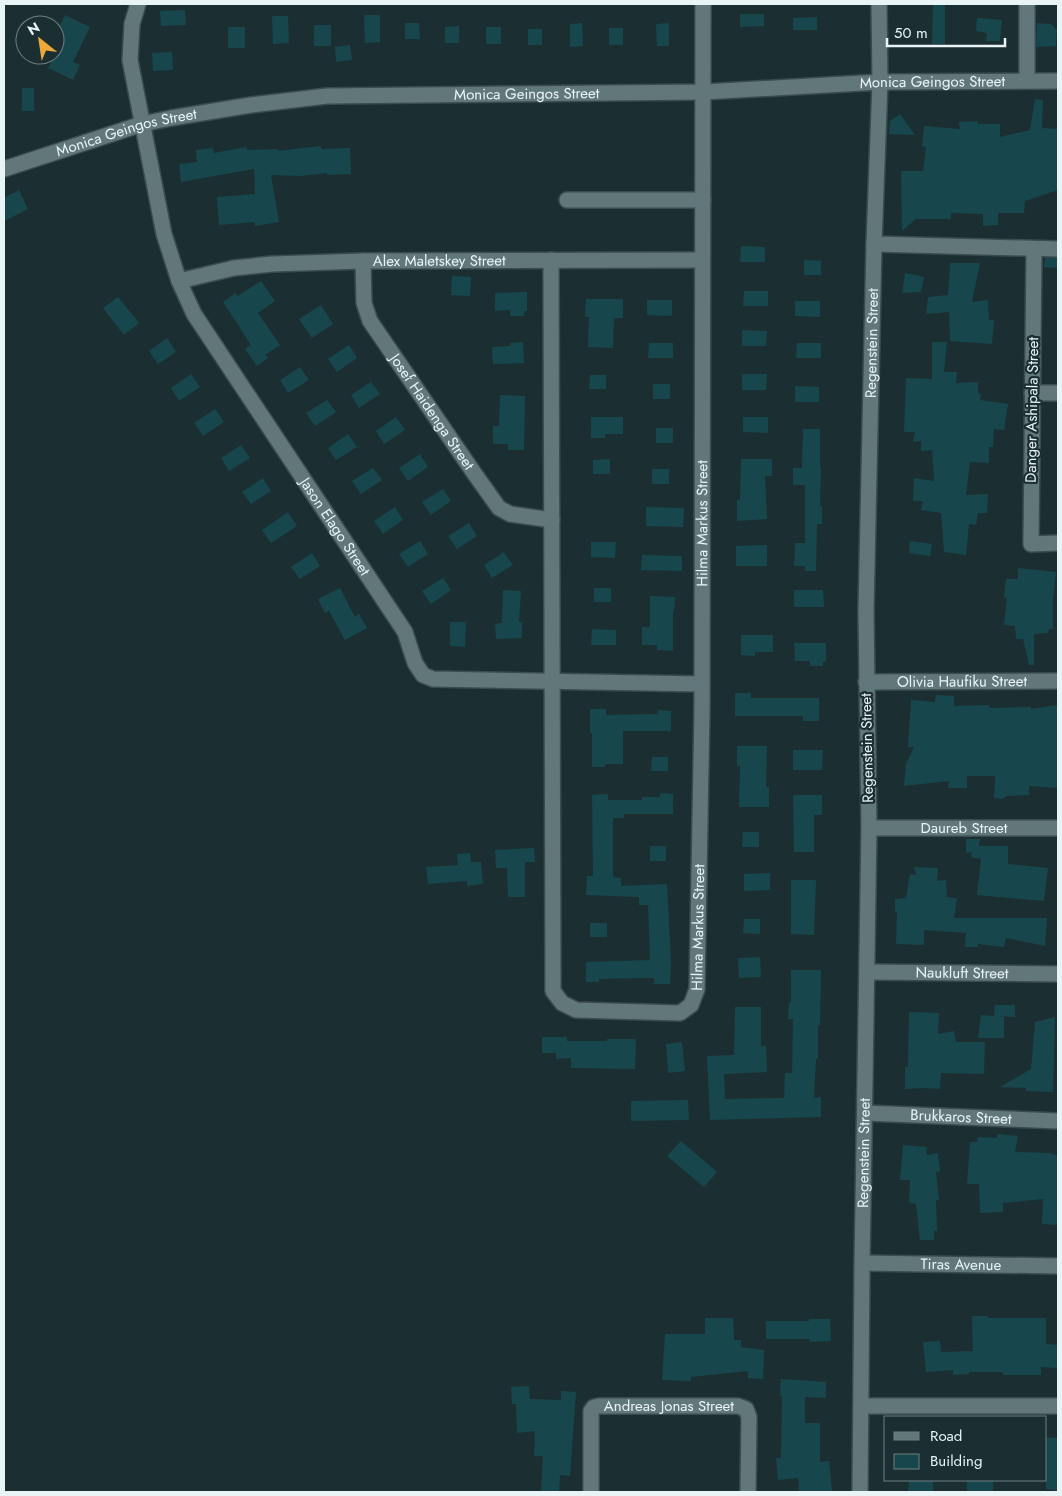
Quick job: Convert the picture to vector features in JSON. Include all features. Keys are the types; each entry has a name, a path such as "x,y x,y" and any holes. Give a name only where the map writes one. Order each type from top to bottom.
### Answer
{"street":[{"name":"Jason Elago Street","path":"138,4 132,24 130,60 164,234 179,281 194,314 405,632 415,662 423,675 433,680 702,684"},
{"name":"Hilma Markus Street","path":"551,260 553,991 562,1003 576,1010 680,1013 692,1005 697,989 702,684 703,4"},
{"name":"Regenstein Street","path":"860,1492 869,828 866,611 874,244 880,82 879,4"},
{"path":"1026,81 1027,4"},
{"name":"Monica Geingos Street","path":"4,169 142,124 251,105 327,96 704,92 880,82 1058,80"},
{"path":"567,200 703,200"},
{"path":"874,244 1058,249"},
{"name":"Danger Ashipala Street","path":"1034,249 1031,544 1058,543"},
{"name":"Alex Maletskey Street","path":"179,281 234,268 272,264 363,261 702,260"},
{"name":"Josef Haidenga Street","path":"363,261 364,303 370,321 498,508 510,514 552,520"},
{"path":"1032,393 1058,393"},
{"name":"Olivia Haufiku Street","path":"866,682 1058,681"},
{"name":"Daureb Street","path":"869,828 1058,828"},
{"name":"Naukluft Street","path":"867,972 1058,974"},
{"name":"Brukkaros Street","path":"865,1113 1058,1121"},
{"name":"Tiras Avenue","path":"862,1263 1058,1266"},
{"name":"Andreas Jonas Street","path":"591,1492 591,1411 594,1407 599,1406 738,1406 746,1409 749,1416 748,1492"},
{"path":"861,1406 1058,1406"}],"building":[{"path":"933,4 945,4 945,44 932,44"},
{"path":"185,10 186,25 161,26 160,11"},
{"path":"740,14 764,14 764,26 740,27"},
{"path":"65,15 90,27 73,62 80,65 73,80 48,68 50,65 65,65"},
{"path":"364,15 380,15 380,42 365,43"},
{"path":"272,16 288,16 289,43 273,44"},
{"path":"817,17 817,30 793,30 793,18"},
{"path":"977,18 1002,20 1000,41 986,41 987,33 976,31"},
{"path":"405,23 419,23 420,39 405,39"},
{"path":"582,23 583,46 570,47 570,24"},
{"path":"669,23 669,46 657,46 656,24"},
{"path":"1037,23 1051,24 1057,30 1056,46 1036,47"},
{"path":"314,25 331,25 331,46 314,46"},
{"path":"459,26 459,43 445,43 445,27"},
{"path":"228,27 245,27 245,48 228,48"},
{"path":"486,27 501,27 501,44 486,44"},
{"path":"609,28 623,28 623,45 609,45"},
{"path":"528,29 542,29 542,45 528,45"},
{"path":"350,45 352,60 336,62 335,47"},
{"path":"172,52 173,70 153,71 152,53"},
{"path":"22,88 34,88 34,111 22,111"},
{"path":"1035,99 1043,100 1042,128 1058,129 1058,190 1025,201 1024,213 998,213 998,225 983,226 983,214 951,213 951,219 916,219 902,231 901,171 923,171 926,147 922,146 924,126 960,129 959,122 978,121 978,124 1000,124 1000,137 1030,130"},
{"path":"900,114 915,135 889,134 890,121"},
{"path":"321,146 321,149 350,148 351,174 271,175 279,222 255,226 254,222 219,225 217,197 255,194 254,169 181,182 179,164 197,162 196,150 213,148 214,153 246,147 247,150 278,149 278,151"},
{"path":"19,190 28,209 4,221 4,198"},
{"path":"741,246 765,247 765,262 740,262"},
{"path":"1045,258 1058,258 1058,268 1044,267"},
{"path":"804,260 821,261 821,275 804,275"},
{"path":"950,263 980,263 972,302 988,300 989,320 994,320 992,344 950,341 949,312 926,314 928,297 948,295"},
{"path":"905,273 924,277 921,292 902,293"},
{"path":"452,276 471,277 470,296 451,295"},
{"path":"261,281 275,301 258,313 280,345 265,355 268,358 257,366 245,349 251,345 223,302 236,293 238,296"},
{"path":"744,291 768,291 768,306 743,306"},
{"path":"527,292 527,311 524,311 524,316 510,316 510,310 495,311 495,293"},
{"path":"118,297 139,323 124,335 103,308"},
{"path":"586,299 623,299 623,318 614,318 613,348 588,347 589,317 585,317"},
{"path":"647,300 672,300 672,316 647,315"},
{"path":"795,301 820,301 820,317 795,316"},
{"path":"321,305 333,324 312,338 299,319"},
{"path":"742,330 767,331 766,346 742,346"},
{"path":"167,338 176,352 158,364 149,351"},
{"path":"523,342 524,363 493,364 492,347 510,346 510,343"},
{"path":"932,342 947,342 944,372 957,372 956,383 978,382 978,394 981,394 980,400 1008,404 1004,430 994,429 993,447 989,447 989,463 970,462 966,495 988,494 987,513 978,513 976,525 969,524 966,555 944,552 941,513 921,510 923,501 913,501 914,478 934,481 932,450 921,451 921,441 913,442 915,432 904,432 906,378 932,379"},
{"path":"649,343 673,343 673,358 648,358"},
{"path":"797,343 821,343 821,358 796,358"},
{"path":"349,345 357,358 337,372 328,359"},
{"path":"300,367 309,380 288,393 280,380"},
{"path":"191,374 200,387 179,401 171,388"},
{"path":"742,374 767,374 766,390 742,390"},
{"path":"590,375 606,375 606,389 589,389"},
{"path":"371,382 380,394 359,408 351,395"},
{"path":"653,384 670,384 670,399 653,399"},
{"path":"795,386 819,387 819,402 795,402"},
{"path":"500,395 525,396 524,450 508,450 508,444 493,444 493,426 499,426"},
{"path":"327,400 336,412 315,426 306,413"},
{"path":"215,409 224,422 203,436 194,423"},
{"path":"396,417 405,430 384,444 376,431"},
{"path":"591,417 623,417 623,434 605,434 605,438 591,438"},
{"path":"743,417 768,417 768,433 743,432"},
{"path":"656,428 673,428 673,443 656,443"},
{"path":"803,429 820,429 820,506 822,506 822,524 817,524 816,571 805,571 805,566 794,566 795,543 805,543 805,485 793,485 793,468 802,468"},
{"path":"348,434 357,447 336,460 328,448"},
{"path":"241,445 250,458 229,471 221,458"},
{"path":"420,454 428,467 408,481 399,468"},
{"path":"610,459 610,474 593,474 593,460"},
{"path":"741,459 772,459 772,476 765,476 767,519 737,521 737,500 740,500"},
{"path":"373,468 382,480 361,494 352,481"},
{"path":"652,469 669,469 669,484 652,484"},
{"path":"263,478 271,491 251,504 242,492"},
{"path":"443,489 451,501 431,515 422,502"},
{"path":"395,507 403,520 383,534 374,521"},
{"path":"646,507 684,508 683,527 646,526"},
{"path":"288,512 297,526 271,543 262,530"},
{"path":"469,523 477,536 457,549 448,536"},
{"path":"420,541 428,554 408,567 399,554"},
{"path":"910,541 932,544 930,556 909,553"},
{"path":"591,542 616,542 615,558 591,557"},
{"path":"767,545 767,566 736,566 736,546"},
{"path":"504,552 513,565 492,578 484,565"},
{"path":"312,553 320,566 300,579 291,567"},
{"path":"642,555 682,556 682,571 641,570"},
{"path":"1018,568 1056,572 1053,599 1053,629 1049,629 1048,633 1034,634 1034,665 1029,665 1023,639 1016,639 1015,626 1004,625 1007,598 1004,597 1006,579 1018,579"},
{"path":"443,578 451,590 431,604 422,591"},
{"path":"340,588 355,617 359,614 367,628 345,640 329,611 325,613 318,599"},
{"path":"594,588 611,588 611,602 594,602"},
{"path":"503,590 521,591 519,622 522,622 522,638 496,639 495,624 502,623"},
{"path":"794,590 823,590 824,607 794,607"},
{"path":"650,596 675,597 673,651 657,650 657,645 642,645 642,627 650,627"},
{"path":"450,622 466,622 465,647 450,646"},
{"path":"592,629 616,630 616,645 591,645"},
{"path":"741,635 773,635 773,652 755,652 755,656 741,655"},
{"path":"794,643 826,643 826,661 823,662 823,666 810,666 810,661 795,661"},
{"path":"735,693 751,693 751,698 819,698 819,721 803,721 803,716 735,716"},
{"path":"936,695 954,696 954,706 989,705 989,708 1031,707 1031,709 1058,705 1058,788 1029,786 1029,795 1006,796 1003,799 994,798 995,776 967,776 967,788 948,788 949,781 904,786 906,764 914,747 908,747 911,700 935,702"},
{"path":"590,709 606,709 606,715 658,714 658,710 671,711 671,731 623,731 623,764 605,764 605,767 592,767"},
{"path":"737,746 767,746 766,787 769,787 769,807 739,807 740,766 737,766"},
{"path":"793,750 823,750 822,770 793,770"},
{"path":"652,757 668,757 668,771 651,771"},
{"path":"660,793 673,794 673,814 624,814 624,818 613,818 613,877 621,878 621,886 667,884 671,961 670,984 654,984 654,978 599,979 599,982 586,982 586,962 650,960 648,905 639,905 639,897 586,895 587,876 593,876 592,795 608,794 608,800 642,800 642,797 660,797"},
{"path":"793,795 822,795 822,815 814,815 814,852 794,852"},
{"path":"743,832 759,832 759,847 742,847"},
{"path":"966,839 980,839 979,846 1008,846 1008,864 1048,868 1044,901 977,895 981,859 971,857 972,852 966,853"},
{"path":"650,846 666,846 666,861 650,861"},
{"path":"534,848 535,862 525,862 525,897 508,897 507,868 496,868 495,850"},
{"path":"470,853 471,862 481,862 483,884 467,886 467,881 428,884 426,867 458,865 457,854"},
{"path":"914,867 938,868 937,881 946,880 947,897 957,898 954,918 1047,918 1045,946 1006,938 1004,947 978,944 978,947 965,947 966,933 924,930 924,945 896,944 897,912 895,912 895,899 906,898 910,874 916,875"},
{"path":"770,873 770,890 744,891 744,874"},
{"path":"791,880 816,880 814,935 791,934"},
{"path":"744,919 760,919 760,934 743,933"},
{"path":"590,923 607,923 607,937 590,937"},
{"path":"760,957 761,977 739,978 738,958"},
{"path":"791,970 821,970 820,1025 818,1025 818,1059 816,1059 814,1098 821,1097 821,1117 710,1120 707,1056 734,1055 735,1007 761,1007 761,1046 766,1046 767,1072 724,1074 725,1099 784,1098 785,1073 792,1073 793,1019 788,1019 789,1002 791,1002"},
{"path":"995,1005 1015,1005 1015,1017 997,1016 1004,1017 1004,1038 978,1038 981,1015 994,1016"},
{"path":"909,1012 939,1013 938,1034 954,1031 956,1042 985,1042 984,1074 941,1073 940,1089 905,1089 905,1067 908,1067"},
{"path":"1055,1017 1053,1092 1026,1091 1026,1088 1000,1087 1031,1069 1035,1022"},
{"path":"542,1037 567,1037 567,1041 636,1039 635,1069 571,1068 571,1058 556,1059 556,1053 542,1053"},
{"path":"682,1042 685,1071 668,1073 666,1044"},
{"path":"688,1100 689,1120 631,1121 631,1101"},
{"path":"997,1134 1018,1136 1015,1152 1053,1153 1052,1155 1058,1155 1058,1225 1042,1224 1043,1199 1003,1203 1003,1212 980,1213 979,1184 967,1184 970,1142 977,1142 978,1137 997,1138"},
{"path":"681,1141 717,1172 704,1187 667,1156"},
{"path":"903,1145 927,1147 926,1155 938,1153 940,1171 936,1172 939,1200 936,1200 937,1231 934,1231 934,1240 920,1240 916,1204 909,1202 910,1180 900,1180"},
{"path":"972,1316 988,1316 988,1318 1046,1318 1046,1344 1058,1345 1058,1368 1041,1367 1041,1375 1003,1375 1003,1372 969,1372 969,1374 953,1375 953,1370 926,1372 923,1342 940,1341 941,1352 973,1351"},
{"path":"705,1318 733,1318 734,1340 741,1340 741,1347 764,1350 763,1379 748,1378 748,1371 691,1377 691,1381 662,1380 665,1334 705,1334"},
{"path":"809,1319 830,1319 831,1341 810,1342 810,1339 766,1339 766,1321 809,1321"},
{"path":"781,1379 826,1382 826,1398 805,1397 805,1423 820,1423 820,1462 829,1461 832,1491 799,1492 798,1478 778,1480 776,1458 781,1458"},
{"path":"529,1386 530,1399 561,1400 561,1391 576,1392 570,1476 560,1475 559,1492 541,1492 543,1456 534,1456 535,1431 517,1433 516,1404 512,1404 511,1387"},
{"path":"1047,1437 1058,1438 1058,1491 1046,1489"},
{"path":"909,1481 933,1481 933,1492 908,1492"},
{"path":"967,1481 993,1481 993,1492 967,1492"}]}
